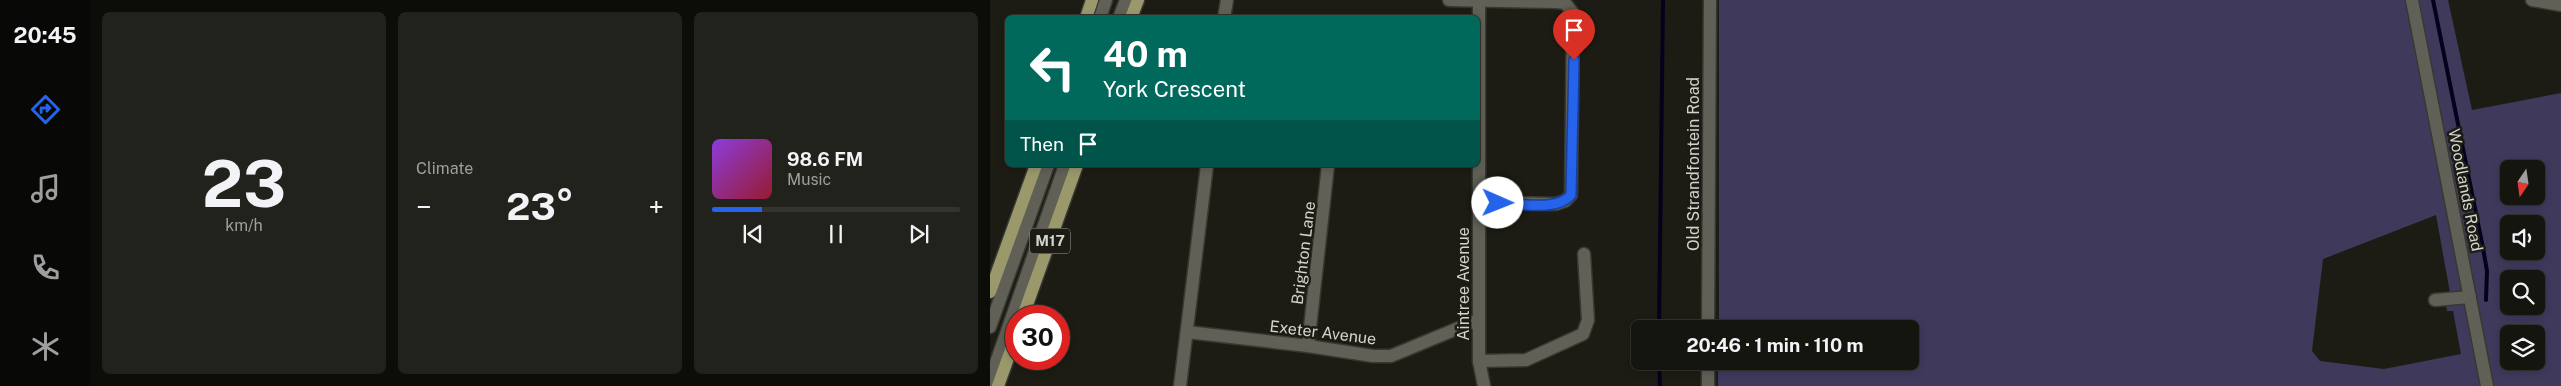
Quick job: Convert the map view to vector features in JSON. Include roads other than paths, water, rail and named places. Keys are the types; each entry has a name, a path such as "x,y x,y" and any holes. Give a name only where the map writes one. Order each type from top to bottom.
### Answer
{"main road":[{"path":"1087,15 1092,0"},
{"path":"1132,15 1138,0"},
{"name":"M17","path":"990,292 1035,167"},
{"name":"M17","path":"1027,305 1075,167"},
{"path":"998,386 1005,367"}],"street":[{"path":"1101,15 1106,0"},
{"path":"1120,15 1126,0"},
{"path":"1225,15 1228,0"},
{"path":"1449,0 1565,3 1573,13 1571,195 1565,201 1556,204 1479,202"},
{"name":"Old Strandfontein Road","path":"1708,320 1710,0"},
{"name":"Woodlands Road","path":"2412,0 2487,386"},
{"path":"2532,0 2561,5"},
{"name":"Aintree Avenue","path":"1479,1 1479,15"},
{"path":"990,328 1047,167"},
{"path":"990,380 1064,167"},
{"path":"1180,386 1207,167"},
{"name":"Brighton Lane","path":"1308,346 1328,167"},
{"name":"Aintree Avenue","path":"1479,167 1479,361 1484,386"},
{"path":"1479,361 1526,360 1582,334 1588,320 1584,254"},
{"path":"2435,300 2470,297"},
{"name":"Exeter Avenue","path":"1187,332 1308,346 1373,356 1391,356 1478,320"},
{"path":"1708,370 1708,386"}],"waterway":[{"path":"1659,320 1663,0"},
{"path":"2433,0 2483,248 2487,271 2486,300"},
{"path":"1659,370 1660,386"}]}
